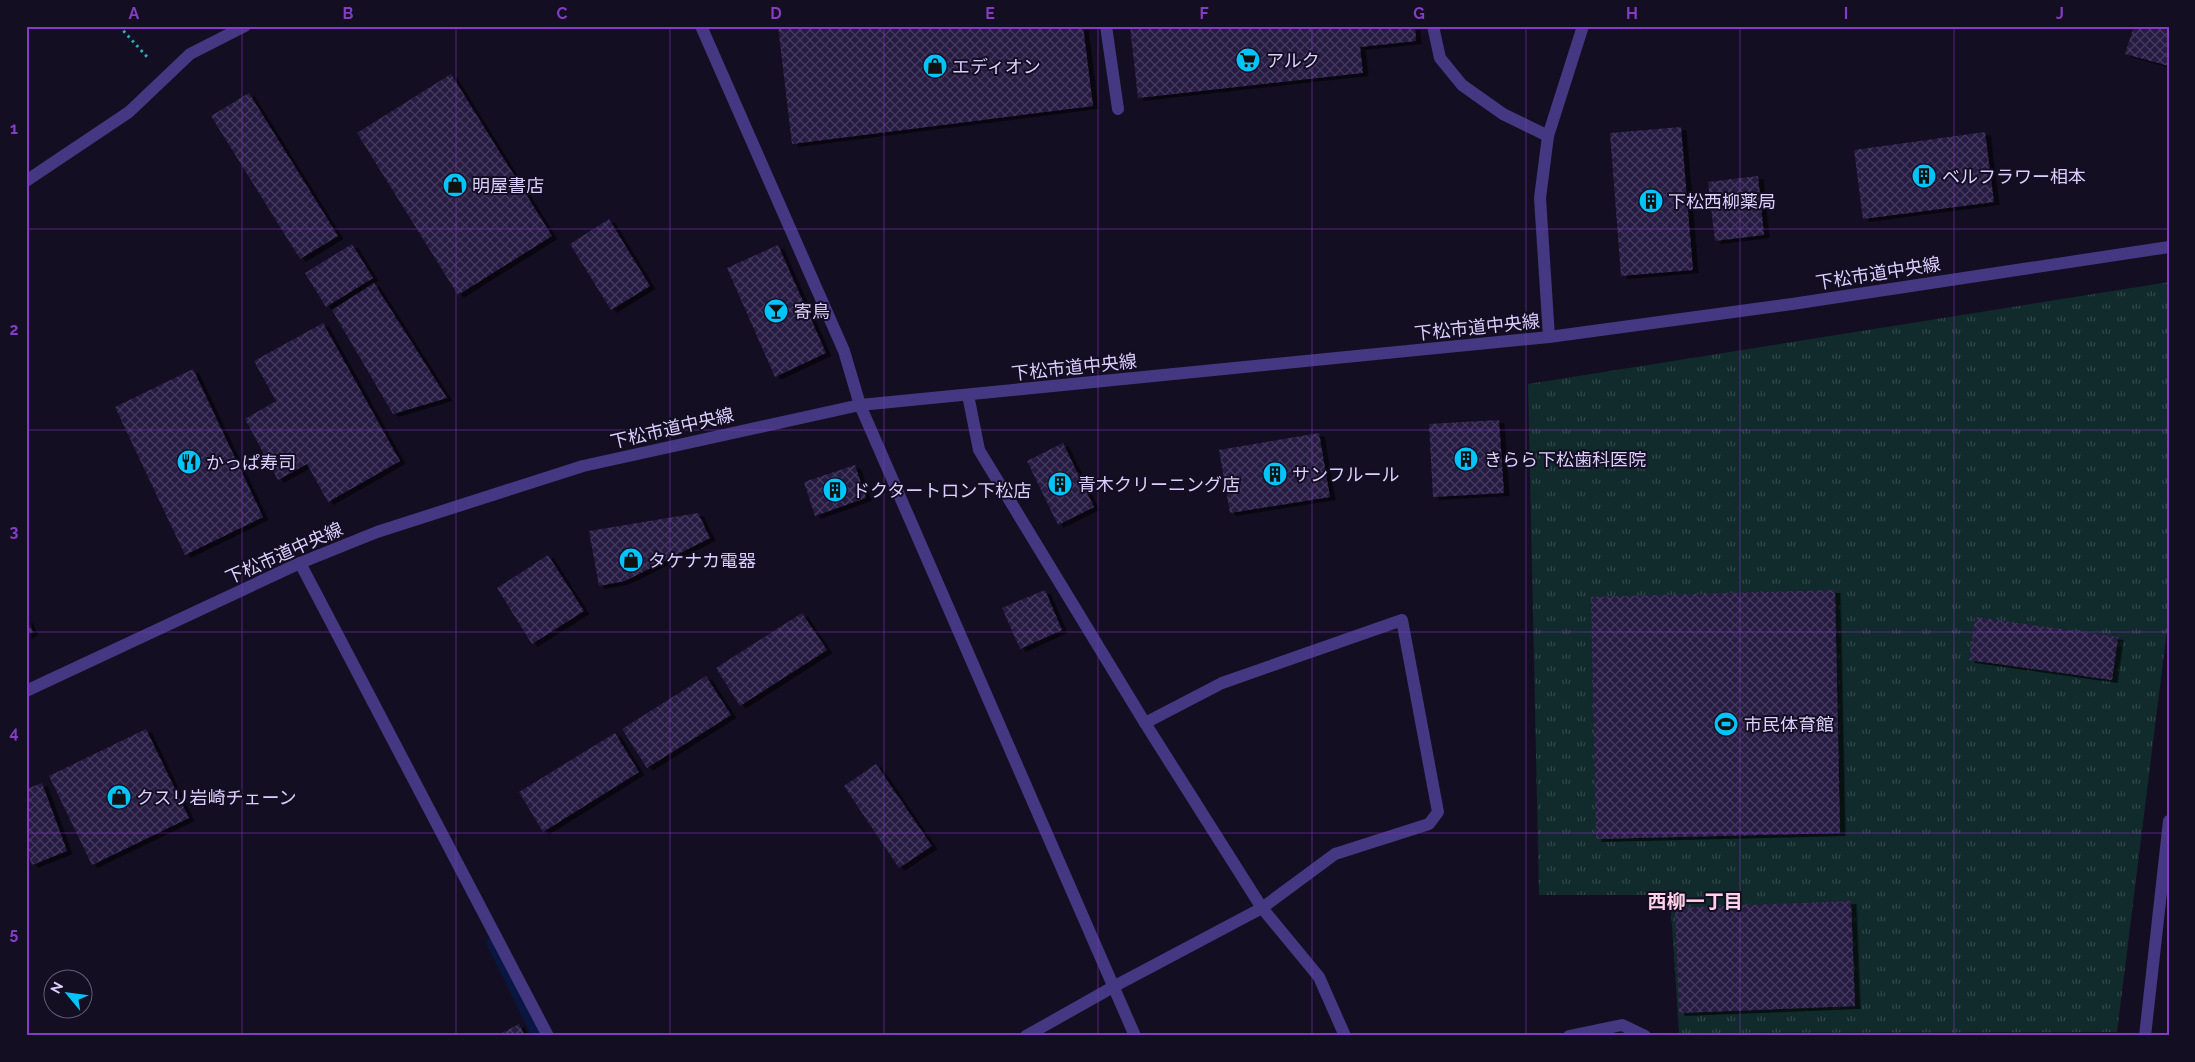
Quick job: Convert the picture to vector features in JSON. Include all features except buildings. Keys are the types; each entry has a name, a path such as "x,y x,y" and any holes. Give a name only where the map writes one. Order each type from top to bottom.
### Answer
{"street":[{"path":"26,181 129,112 190,54 245,26"},
{"path":"701,26 844,351 860,405 1135,1036"},
{"path":"1106,26 1118,108"},
{"path":"1433,26 1440,58 1462,85 1503,114 1548,136"},
{"path":"1549,337 1540,198 1548,136 1583,26"},
{"name":"下松市道中央線","path":"26,691 300,563 377,532 583,466 860,405 1549,337 1792,304 2169,247"},
{"path":"968,395 978,450 1144,723 1262,908 1319,977 1345,1036"},
{"path":"300,563 548,1036"},
{"path":"1026,1036 1113,987 1262,908 1335,854 1429,824 1438,812 1402,620 1222,683 1144,723"},
{"path":"2144,1036 2169,821"},
{"path":"1569,1036 1622,1025 1645,1036"}],"path":[{"path":"119,26 165,77"}],"green space":[{"path":"2169,282 2169,614 2117,1032 1679,1033 1670,895 1539,895 1528,384"}],"waterway":[{"path":"492,943 538,1036"}],"place":[{"name":"アルク","path":"1248,60"},
{"name":"エディオン","path":"935,66"},
{"name":"ベルフラワー相本","path":"1924,176"},
{"name":"明屋書店","path":"455,185"},
{"name":"下松西柳薬局","path":"1651,201"},
{"name":"寄鳥","path":"776,311"},
{"name":"きらら下松歯科医院","path":"1466,459"},
{"name":"かっぱ寿司","path":"189,462"},
{"name":"サンフルール","path":"1275,474"},
{"name":"青木クリーニング店","path":"1060,484"},
{"name":"ドクタートロン下松店","path":"835,490"},
{"name":"タケナカ電器","path":"631,560"},
{"name":"市民体育館","path":"1726,724"},
{"name":"クスリ岩崎チェーン","path":"119,797"}],"district":[{"name":"西柳一丁目","path":"1695,901"}]}
